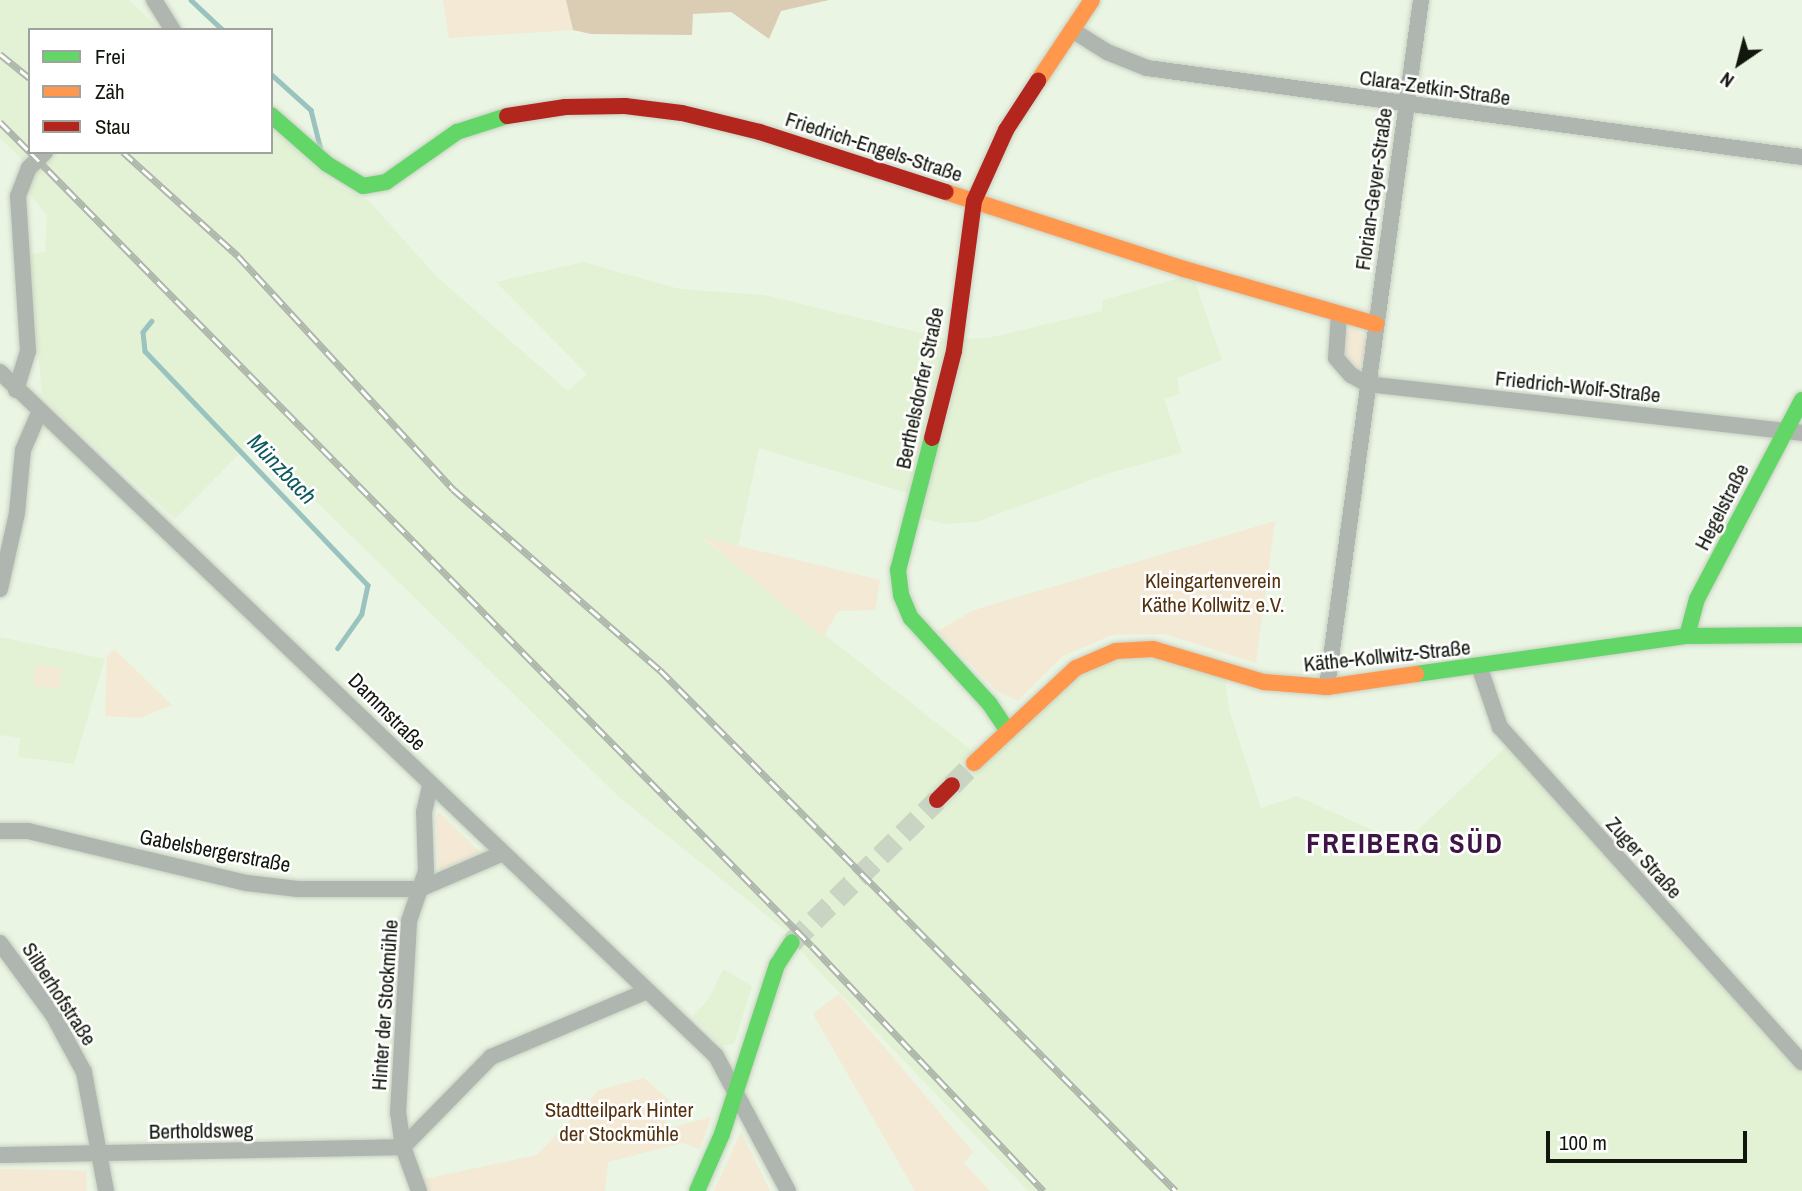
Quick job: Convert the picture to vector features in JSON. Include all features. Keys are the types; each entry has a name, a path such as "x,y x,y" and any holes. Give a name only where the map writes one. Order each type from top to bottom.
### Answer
{"street":[{"path":"154,0 170,28"},
{"name":"Berthelsdorfer Straße","path":"1008,730 989,703 911,618 901,595 898,570 954,351 974,201 1006,130 1092,0"},
{"name":"Florian-Geyer-Straße","path":"1327,687 1421,0"},
{"name":"Clara-Zetkin-Straße","path":"1072,30 1107,52 1147,68 1406,106 1802,157"},
{"name":"Friedrich-Engels-Straße","path":"273,117 327,164 363,186 386,182 457,132 508,117 565,107 625,106 682,113 760,132 1339,315 1376,324"},
{"path":"16,390 28,351 18,196 29,168 43,154"},
{"path":"1339,315 1336,358 1351,375 1367,384"},
{"name":"Dammstraße","path":"0,372 39,414 301,656 501,854 716,1056 788,1191"},
{"name":"Friedrich-Wolf-Straße","path":"1367,384 1802,433"},
{"name":"Hegelstraße","path":"1687,636 1697,599 1802,400"},
{"path":"0,589 17,513 23,450 39,414"},
{"path":"0,510 17,513"},
{"name":"Käthe-Kollwitz-Straße","path":"1008,730 1076,668 1097,657 1136,648 1180,654 1290,687 1327,687 1687,636 1802,635"},
{"name":"Zuger Straße","path":"1479,666 1500,727 1802,1062"},
{"path":"974,764 1008,730"},
{"name":"Hinter der Stockmühle","path":"419,1191 403,1147 398,1113 409,921 426,871 424,813 430,785"},
{"path":"937,800 952,785"},
{"name":"Gabelsbergerstraße","path":"0,831 27,831 247,883 298,889 420,889 501,854"},
{"name":"Silberhofstraße","path":"0,943 68,1039 87,1080 107,1191"},
{"path":"697,1191 736,1090 776,965 792,943"},
{"path":"403,1147 491,1057 647,991"},
{"name":"Bertholdsweg","path":"0,1155 403,1147"}],"shaded area":[{"path":"0,0 129,0 159,28 28,28 28,154 273,154 273,130 334,184 369,201 438,278 568,391 587,374 496,282 583,262 680,289 764,295 946,339 988,338 1102,311 1103,300 1176,279 1194,279 1222,360 1177,378 1180,394 1164,399 1182,453 1113,472 976,522 945,524 922,518 924,498 759,448 738,546 703,539 985,761 1087,666 1153,656 1225,677 1229,709 1261,808 1297,796 1403,844 1509,744 1802,1070 1802,1191 1028,1191 813,965 786,931 620,798 253,440 175,519 56,411 42,394 29,255 45,252 47,215 28,192 35,172 0,138"},
{"path":"566,0 829,0 781,11 769,39 731,12 693,14 692,35 591,34 573,30"},
{"path":"0,637 105,659 74,764 18,757 20,738 0,735"},
{"path":"723,969 752,986 734,1044 722,1046 693,1016 708,1000"}],"green space":[{"path":"443,0 566,0 573,30 449,38"},
{"path":"1352,327 1369,339 1358,371 1344,365 1341,336"},
{"name":"Kleingartenverein Käthe Kollwitz e.V.","path":"1275,521 1256,663 1165,634 1112,635 1063,656 1018,701 997,691 938,631 974,610"},
{"path":"702,537 880,580 875,610 838,611 823,637"},
{"path":"114,649 172,705 140,718 105,716 107,656"},
{"path":"36,665 62,668 59,689 33,686"},
{"path":"439,812 480,852 439,872 436,817"},
{"path":"839,994 973,1152 964,1163 990,1191 915,1191 813,1014"},
{"name":"Stadtteilpark Hinter der Stockmühle","path":"644,1078 669,1100 659,1111 670,1128 711,1117 700,1149 682,1143 608,1162 605,1191 424,1191 419,1180 537,1155 599,1090"},
{"path":"741,1132 770,1191 714,1191"},
{"path":"0,1169 87,1171 87,1191 0,1191"}],"waterway":[{"name":"Münzbach","path":"191,0 221,28"},
{"name":"Münzbach","path":"273,76 311,110 320,147"},
{"name":"Münzbach","path":"152,321 143,332 145,351 368,585 362,614 338,648"}],"tunnel":[{"path":"952,785 974,763"},
{"path":"792,942 937,800"}],"railway":[{"path":"0,54 28,76"},
{"path":"0,122 28,150"},
{"path":"32,154 812,946 1044,1191"},
{"path":"125,154 238,256 453,489 660,670 1176,1191"}],"traffic: fast":[{"path":"273,117 327,164 363,186 386,182 457,132 507,116"},
{"path":"1687,636 1697,599 1802,400"},
{"path":"932,438 898,570 901,595 911,618 989,703 1008,731"},
{"path":"1416,674 1687,636 1802,635"},
{"path":"697,1191 722,1134 777,965 792,942"}],"traffic: slow":[{"path":"1038,81 1092,0"},
{"path":"946,192 1184,269 1376,324"},
{"path":"974,763 1076,668 1116,651 1153,649 1264,682 1327,687 1416,674"}],"traffic: jam":[{"path":"932,438 954,351 974,201 1006,130 1038,81"},
{"path":"507,116 565,107 625,106 682,113 760,132 946,192"},
{"path":"937,800 952,785"}],"district":[{"name":"FREIBERG SÜD","path":"1405,843"}]}
